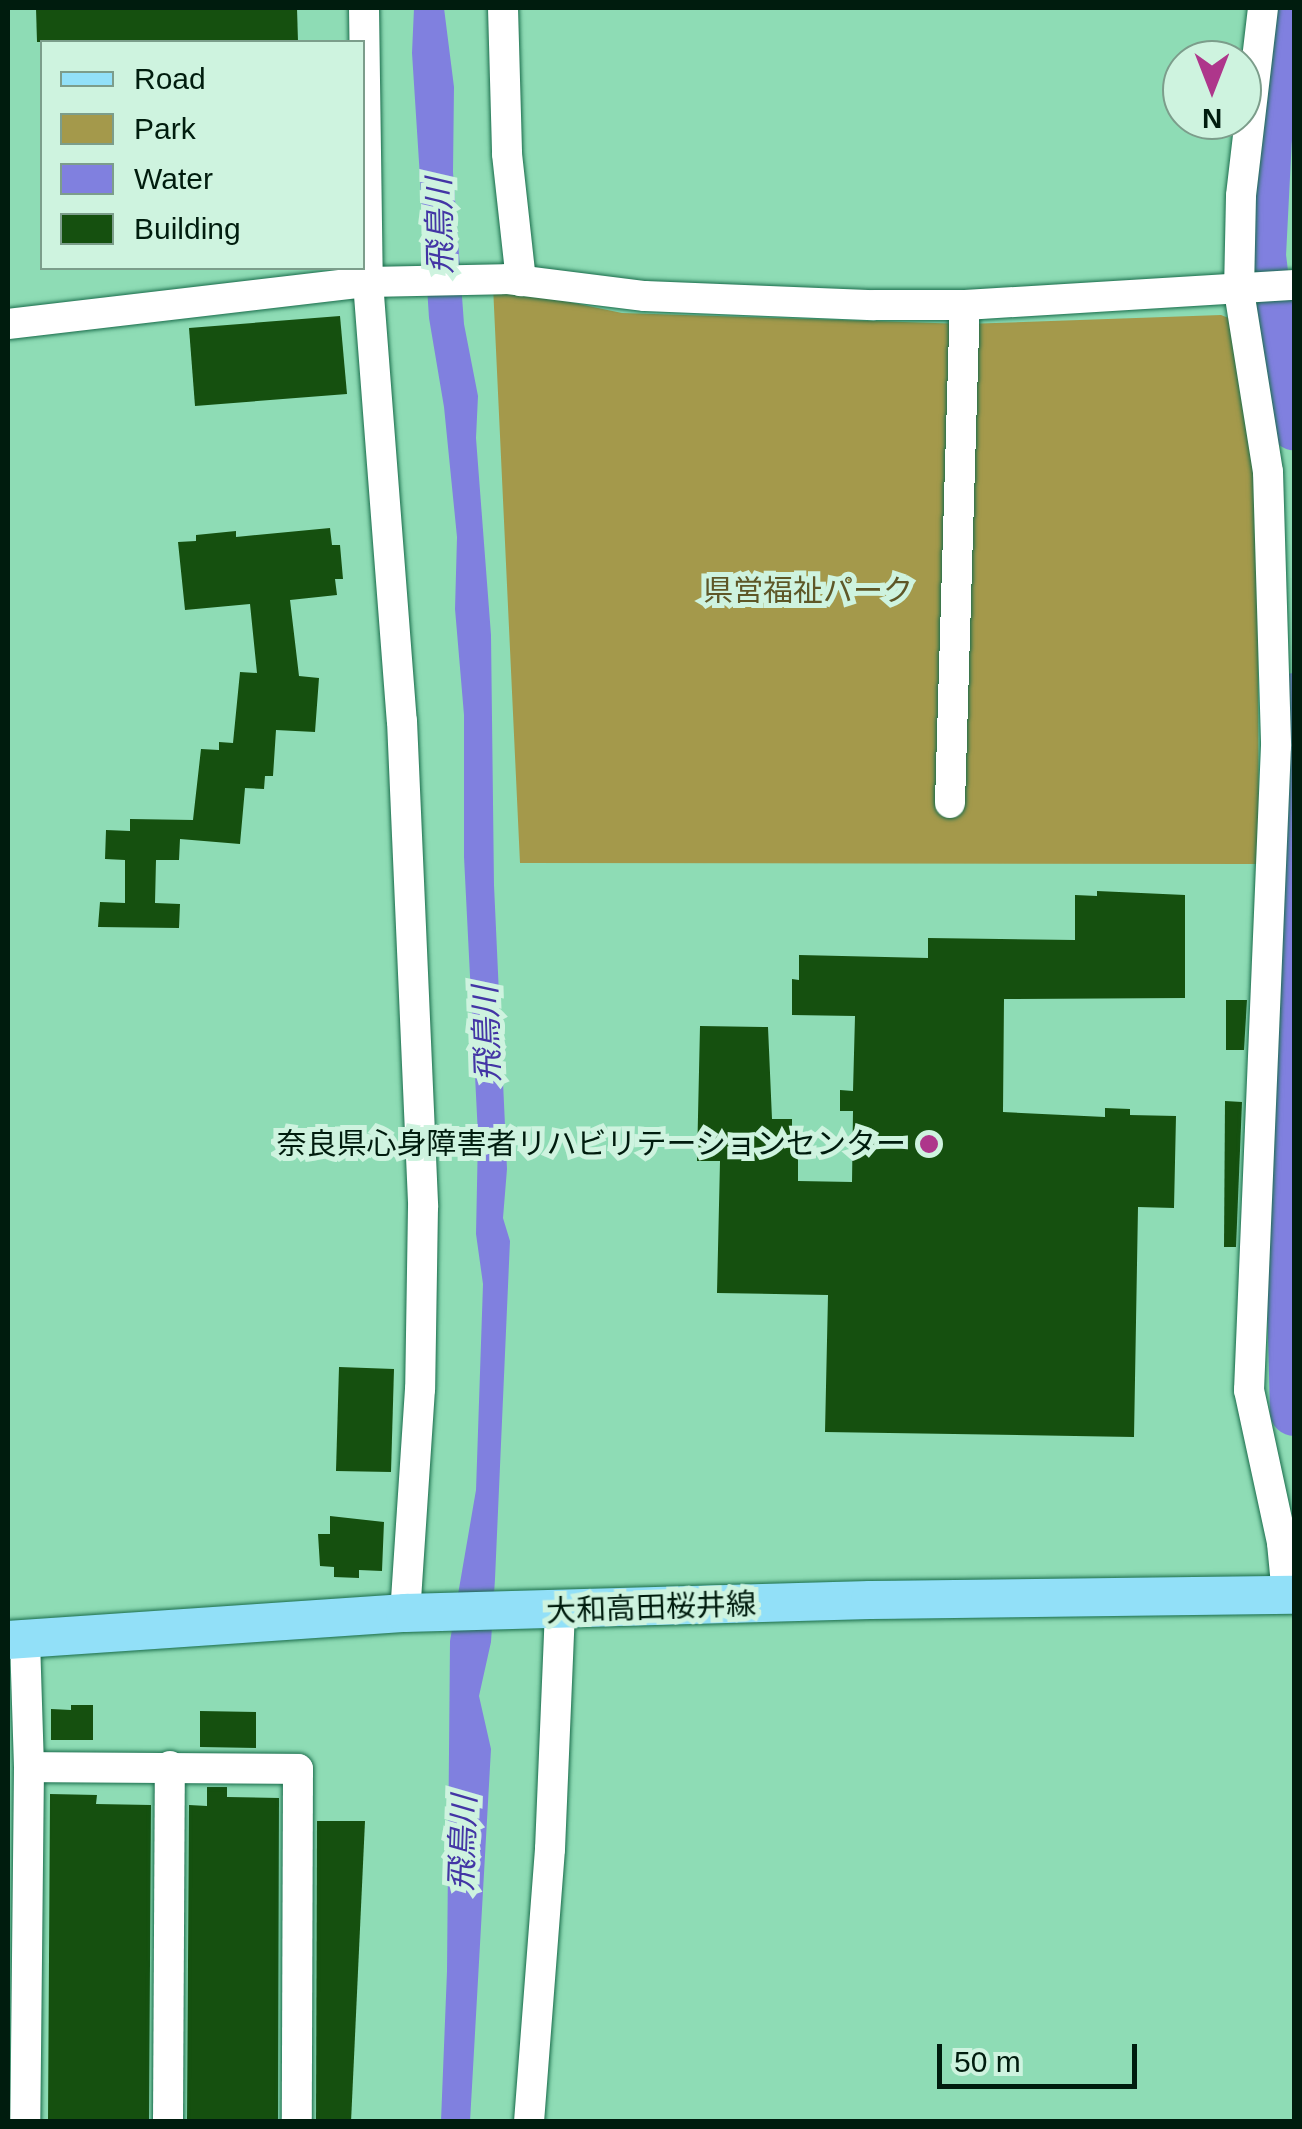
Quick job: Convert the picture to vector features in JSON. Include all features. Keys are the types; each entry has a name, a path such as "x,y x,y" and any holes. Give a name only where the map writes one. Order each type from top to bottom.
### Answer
{"main road":[{"name":"大和高田桜井線","path":"16,1640 412,1613 870,1600 1291,1595"}],"street":[{"path":"364,8 423,1207 412,1613"},
{"path":"504,8 514,280"},
{"path":"1264,8 1241,196 1265,288 1276,746 1250,1390 1291,1595"},
{"path":"8,324 376,282 514,280 645,296 965,305 1265,288"},
{"path":"950,803 965,305"},
{"path":"529,2122 550,1849 551,1611"},
{"path":"16,1640 29,1766 25,2122"},
{"path":"29,1766 298,1769 296,2122"},
{"path":"168,2122 170,1766"}],"green space":[{"name":"県営福祉パーク","path":"493,286 622,313 966,324 1221,315 1236,321 1257,465 1259,864 520,863"}],"water":[{"name":"飛鳥川","path":"414,8 444,8 454,87 453,172 464,324 478,396 476,438 491,635 494,885 507,1169 503,1218 510,1241 491,1642 479,1696 491,1749 470,2122 441,2121 447,1971 450,1641 476,1490 483,1284 476,1234 478,1135 464,857 464,715 455,609 457,537 444,407 429,318 412,53"}],"building":[{"path":"36,8 297,8 298,40 37,42"},
{"path":"340,316 347,394 195,406 189,328"},
{"path":"330,528 332,545 340,545 343,579 335,579 337,595 290,600 299,676 319,678 315,732 276,730 273,776 265,776 264,789 245,788 240,844 180,839 179,860 156,860 155,903 180,904 179,928 98,927 100,902 125,903 125,860 105,859 106,830 130,831 130,819 193,820 201,749 219,750 219,742 233,743 240,672 257,673 250,604 185,610 178,542 196,541 196,535 236,531 236,537"},
{"path":"1097,891 1185,895 1185,998 1004,999 1003,1112 1105,1117 1105,1108 1130,1109 1130,1115 1176,1116 1174,1208 1138,1207 1134,1437 825,1432 828,1295 717,1293 720,1161 697,1161 700,1026 768,1027 772,1119 792,1119 792,1133 798,1133 798,1181 852,1182 853,1111 840,1111 840,1090 853,1091 855,1016 792,1015 792,979 799,980 799,955 928,958 928,938 1075,940 1075,895 1097,896"},
{"path":"1226,1000 1247,1000 1244,1050 1226,1050"},
{"path":"1225,1101 1242,1102 1236,1247 1224,1247"},
{"path":"339,1367 394,1369 391,1472 336,1471"},
{"path":"330,1516 384,1522 382,1571 359,1570 359,1578 334,1577 334,1567 320,1566 318,1534 330,1534"},
{"path":"71,1705 93,1705 93,1740 51,1740 51,1709 71,1710"},
{"path":"200,1711 256,1712 256,1748 200,1747"},
{"path":"207,1787 227,1787 227,1797 279,1798 278,2122 187,2122 189,1805 207,1806"},
{"path":"50,1794 97,1795 96,1804 151,1805 149,2122 48,2122"},
{"path":"317,1821 365,1821 351,2122 316,2122"}],"waterway":[{"path":"1285,8 1268,137 1262,256 1269,313 1294,426"},
{"path":"1294,697 1287,1145 1294,1412"}],"place":[{"name":"奈良県心身障害者リハビリテーションセンター","path":"929,1144"}]}
